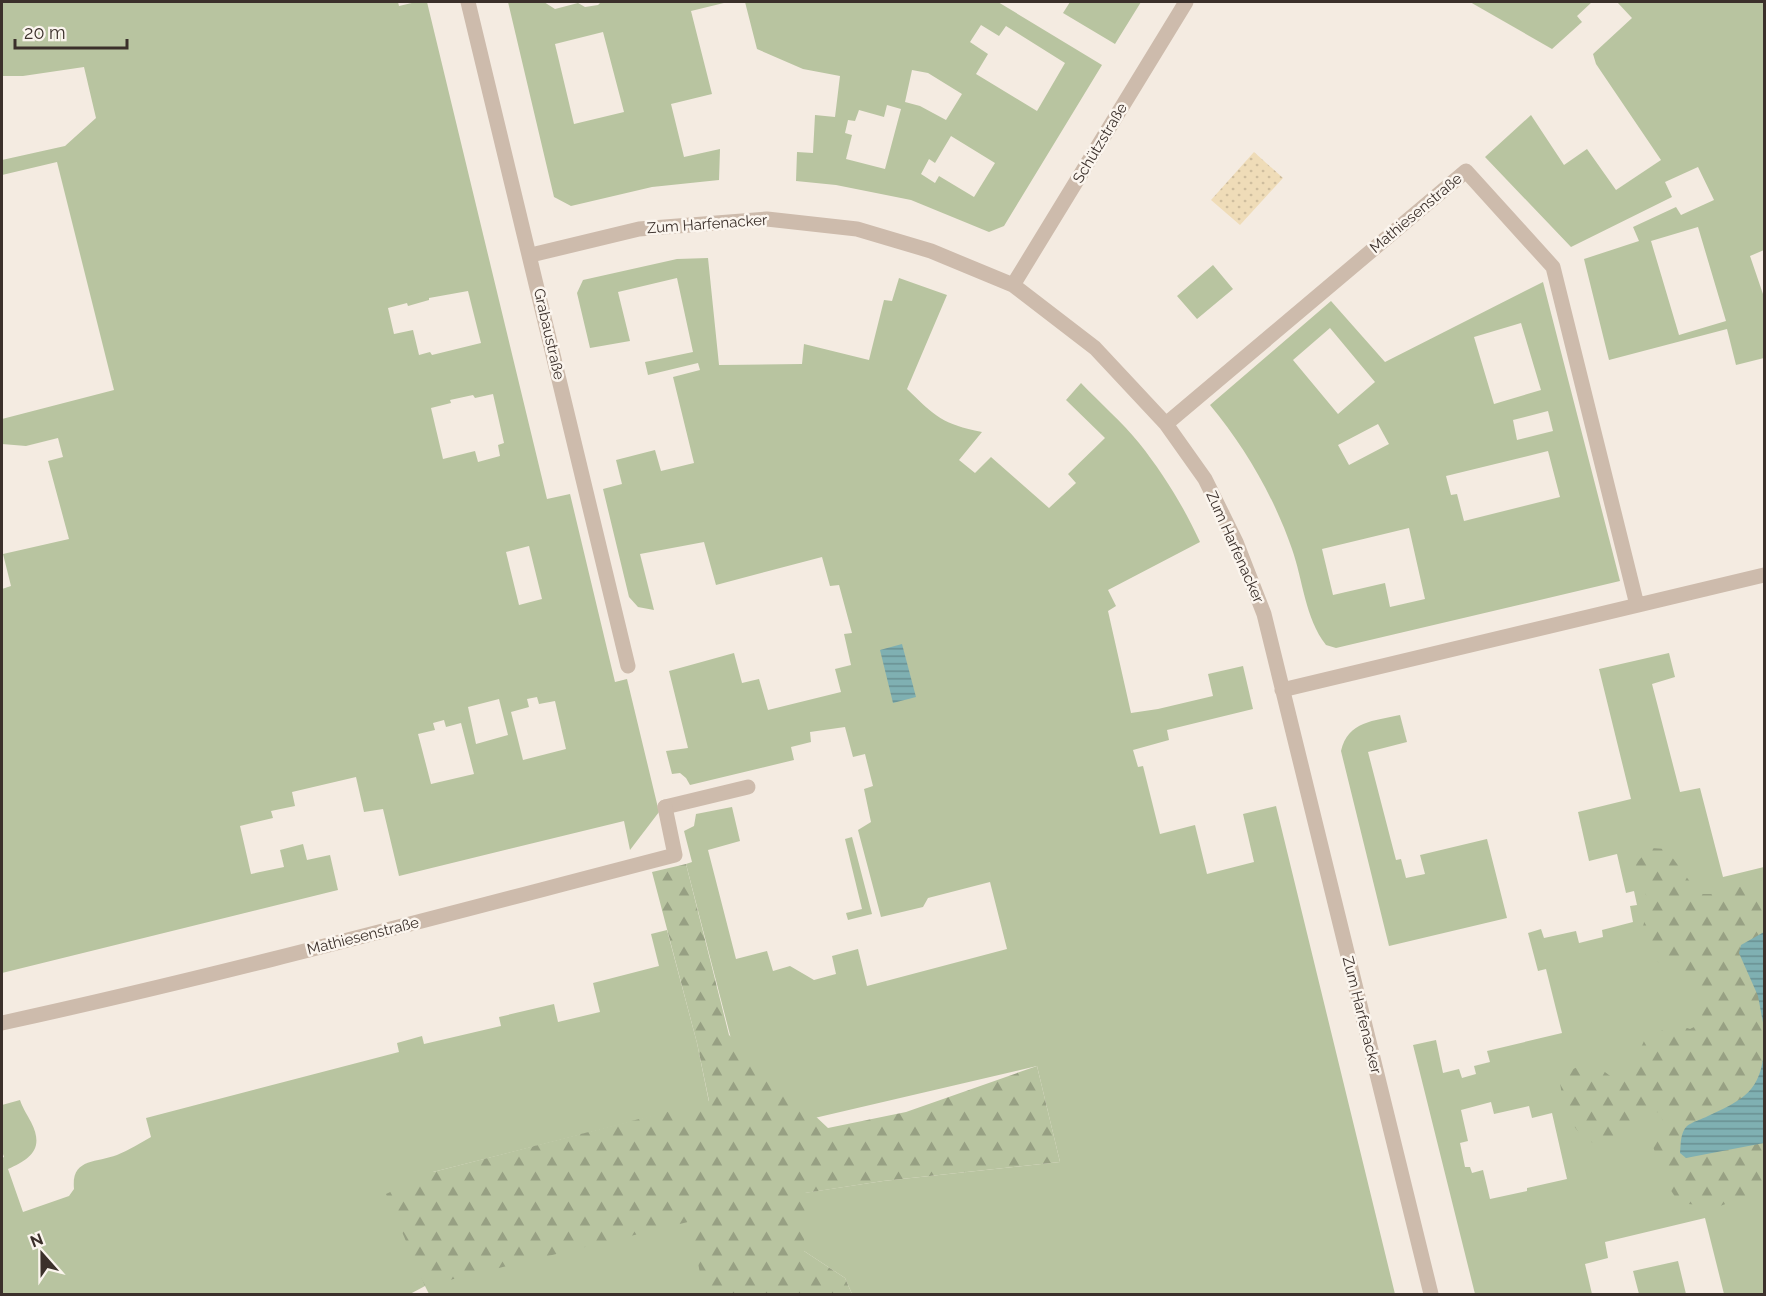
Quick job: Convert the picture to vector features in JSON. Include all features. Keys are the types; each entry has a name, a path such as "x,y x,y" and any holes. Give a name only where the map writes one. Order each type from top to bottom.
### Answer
{"street":[{"name":"Grabaustraße","path":"468,2 531,255 628,666"},
{"name":"Schützstraße","path":"1013,285 1186,2"},
{"name":"Mathiesenstraße","path":"1166,424 1466,171 1553,267 1637,604"},
{"name":"Zum Harfenacker","path":"531,255 639,229 767,219 857,230 931,251 1013,285 1095,348 1166,424 1205,479 1236,542 1264,614 1431,1294"},
{"path":"1282,690 1764,575"},
{"name":"Mathiesenstraße","path":"2,1023 397,928 675,855 664,807 748,787"}],"green space":[{"path":"2,2 398,2 399,6 427,2 547,499 570,494 615,682 627,679 659,812 630,850 624,821 399,876 383,809 364,812 356,777 292,792 295,806 271,811 273,818 240,826 251,874 284,867 280,850 303,844 307,860 330,855 338,890 2,973 2,589 11,586 3,554 69,539 48,461 63,457 58,438 26,446 2,444 2,419 114,390 57,162 2,175 2,160 65,146 96,118 84,67 23,76 2,76","holes":["468,291 481,343 432,355 430,352 419,355 413,330 394,334 388,308 407,303 408,306 429,300 429,298","493,394 504,443 498,445 500,456 478,462 475,451 443,459 431,408 451,403 450,400 473,395 475,398","529,546 542,599 519,605 506,552","537,697 539,704 555,701 566,749 523,760 511,712 529,707 527,699","499,699 508,735 476,744 468,707","444,720 446,727 461,723 474,774 431,784 418,734 435,730 433,723"]},
{"path":"508,2 544,2 555,9 578,3 585,7 598,5 601,2 728,2 691,11 712,94 671,104 684,157 720,149 719,180 652,187 571,206 554,197","holes":["603,32 624,112 574,124 555,44"]},
{"path":"745,2 998,2 1102,65 1004,226 989,232 911,200 836,185 796,181 797,152 813,153 815,115 835,117 840,76 803,69 757,49","holes":["981,25 999,36 1006,26 1065,63 1037,111 976,74 988,54 970,42","912,70 928,73 962,94 946,120 920,106 905,102","887,105 901,109 885,169 846,159 852,135 845,133 848,120 855,121 859,110 884,117","951,136 995,163 974,197 939,176 935,183 921,174 929,159 935,163"]},
{"path":"1070,2 1141,2 1115,44 1063,13"},
{"path":"1470,2 1592,2 1577,16 1582,22 1552,49"},
{"path":"1617,2 1764,2 1764,250 1750,256 1764,297 1764,358 1736,365 1727,329 1609,360 1584,259 1639,241 1633,227 1676,207 1681,215 1714,200 1698,167 1665,182 1672,197 1571,247 1485,157 1531,115 1564,165 1587,149 1616,190 1661,160 1596,64 1593,54 1632,18","holes":["1698,227 1726,321 1679,335 1651,241"]},
{"path":"708,258 719,365 802,364 804,344 869,360 884,300 892,301 899,278 947,295 907,389 940,418 957,426 982,432 959,460 975,473 991,457 1049,508 1076,483 1068,474 1105,438 1066,400 1081,383 1132,435 1165,478 1200,542 1108,590 1116,606 1108,611 1131,713 1213,696 1208,674 1243,666 1253,709 1167,730 1169,740 1133,750 1138,767 1143,766 1160,834 1195,825 1207,874 1254,862 1243,814 1276,806 1395,1294 852,1294 845,1278 804,1251 804,1193 883,1181 1060,1162 1037,1066 755,1132 686,864 692,862 684,831 694,826 696,814 732,807 740,841 708,850 736,959 767,951 773,971 790,966 814,980 836,974 832,956 858,949 867,986 1007,949 990,882 928,898 923,907 881,917 858,830 871,822 864,789 873,786 865,754 853,757 845,727 810,732 811,742 791,747 794,760 690,785 680,773 672,774 666,751 688,748 669,671 734,653 742,683 759,679 768,710 841,692 835,669 851,665 844,634 852,633 839,585 830,586 822,557 716,585 704,542 640,554 654,610 638,607 629,597 603,489 622,484 616,460 655,450 661,471 694,463 673,377 700,370 698,363 648,375 645,362 693,352 677,278 618,292 630,341 590,348 577,293 583,280 677,259"},
{"path":"1213,265 1233,289 1197,319 1177,296"},
{"path":"1543,282 1620,581 1336,648 1326,645 1313,623 1296,561 1277,510 1247,455 1210,405 1331,301 1385,362","holes":["1521,323 1541,390 1494,404 1474,337","1330,328 1375,382 1338,414 1293,360","1548,411 1553,431 1517,440 1513,420","1378,424 1389,444 1349,465 1338,445","1548,451 1560,497 1464,521 1457,494 1451,495 1446,476","1409,528 1425,599 1390,607 1385,583 1333,595 1322,549"]},
{"path":"1669,653 1675,677 1652,684 1680,792 1700,788 1723,877 1764,867 1764,1294 1724,1294 1705,1218 1605,1242 1608,1258 1585,1264 1592,1294 1475,1294 1413,1045 1436,1040 1443,1073 1459,1069 1462,1078 1476,1074 1474,1066 1490,1062 1487,1051 1562,1033 1546,969 1538,971 1528,933 1541,929 1544,938 1576,931 1579,943 1603,937 1602,930 1633,922 1630,906 1637,905 1634,891 1626,893 1617,854 1589,861 1578,812 1631,799 1599,669","holes":["1491,1102 1494,1114 1529,1106 1532,1118 1552,1113 1567,1179 1490,1199 1483,1170 1472,1173 1470,1167 1465,1167 1460,1143 1468,1141 1461,1110"]},
{"path":"1400,715 1407,742 1368,752 1396,860 1401,859 1406,878 1425,874 1420,855 1487,839 1507,918 1389,946 1341,751 1344,741 1356,728 1372,721"},
{"path":"852,837 872,914 848,920 846,913 862,909 845,839"},
{"path":"1651,848 1666,849 1699,894 1714,894 1764,880 1764,1197 1754,1194 1717,1207 1679,1203 1670,1189 1653,1147 1665,1125 1659,1112 1644,1114 1610,1140 1593,1143 1573,1125 1563,1101 1560,1083 1569,1071 1590,1061 1617,1081 1630,1072 1644,1041 1658,1032 1678,1025 1690,1029 1702,1023 1699,999 1680,963 1660,964 1647,950 1643,941 1642,930 1648,905 1635,864"},
{"path":"686,864 729,1035 828,1128 906,1112 1037,1066 1060,1162 883,1181 805,1193 804,1251 845,1278 852,1294 704,1294 692,1221 425,1286 386,1194 433,1172 709,1101 697,1043 652,872"},
{"path":"667,930 697,1043 709,1102 433,1172 709,1217 729,1294 429,1294 425,1286 410,1294 2,1294 2,1158 4,1157 2,1105 20,1100 35,1131 36,1146 33,1152 29,1157 8,1169 23,1212 69,1196 74,1189 76,1172 86,1163 117,1155 151,1137 146,1118 399,1052 397,1043 422,1036 424,1044 501,1026 499,1017 554,1004 558,1022 600,1012 593,983 659,966 651,934"},
{"path":"1678,1261 1686,1294 1639,1294 1633,1271"}],"sand":[{"path":"1254,152 1283,178 1240,225 1211,200"}],"water":[{"path":"902,644 916,697 893,703 880,650"},
{"path":"1764,932 1764,1028 1758,996 1739,953 1741,945"},
{"path":"1764,1050 1764,1143 1686,1158 1680,1153 1681,1139 1687,1126 1731,1105 1748,1092 1759,1075"}]}
